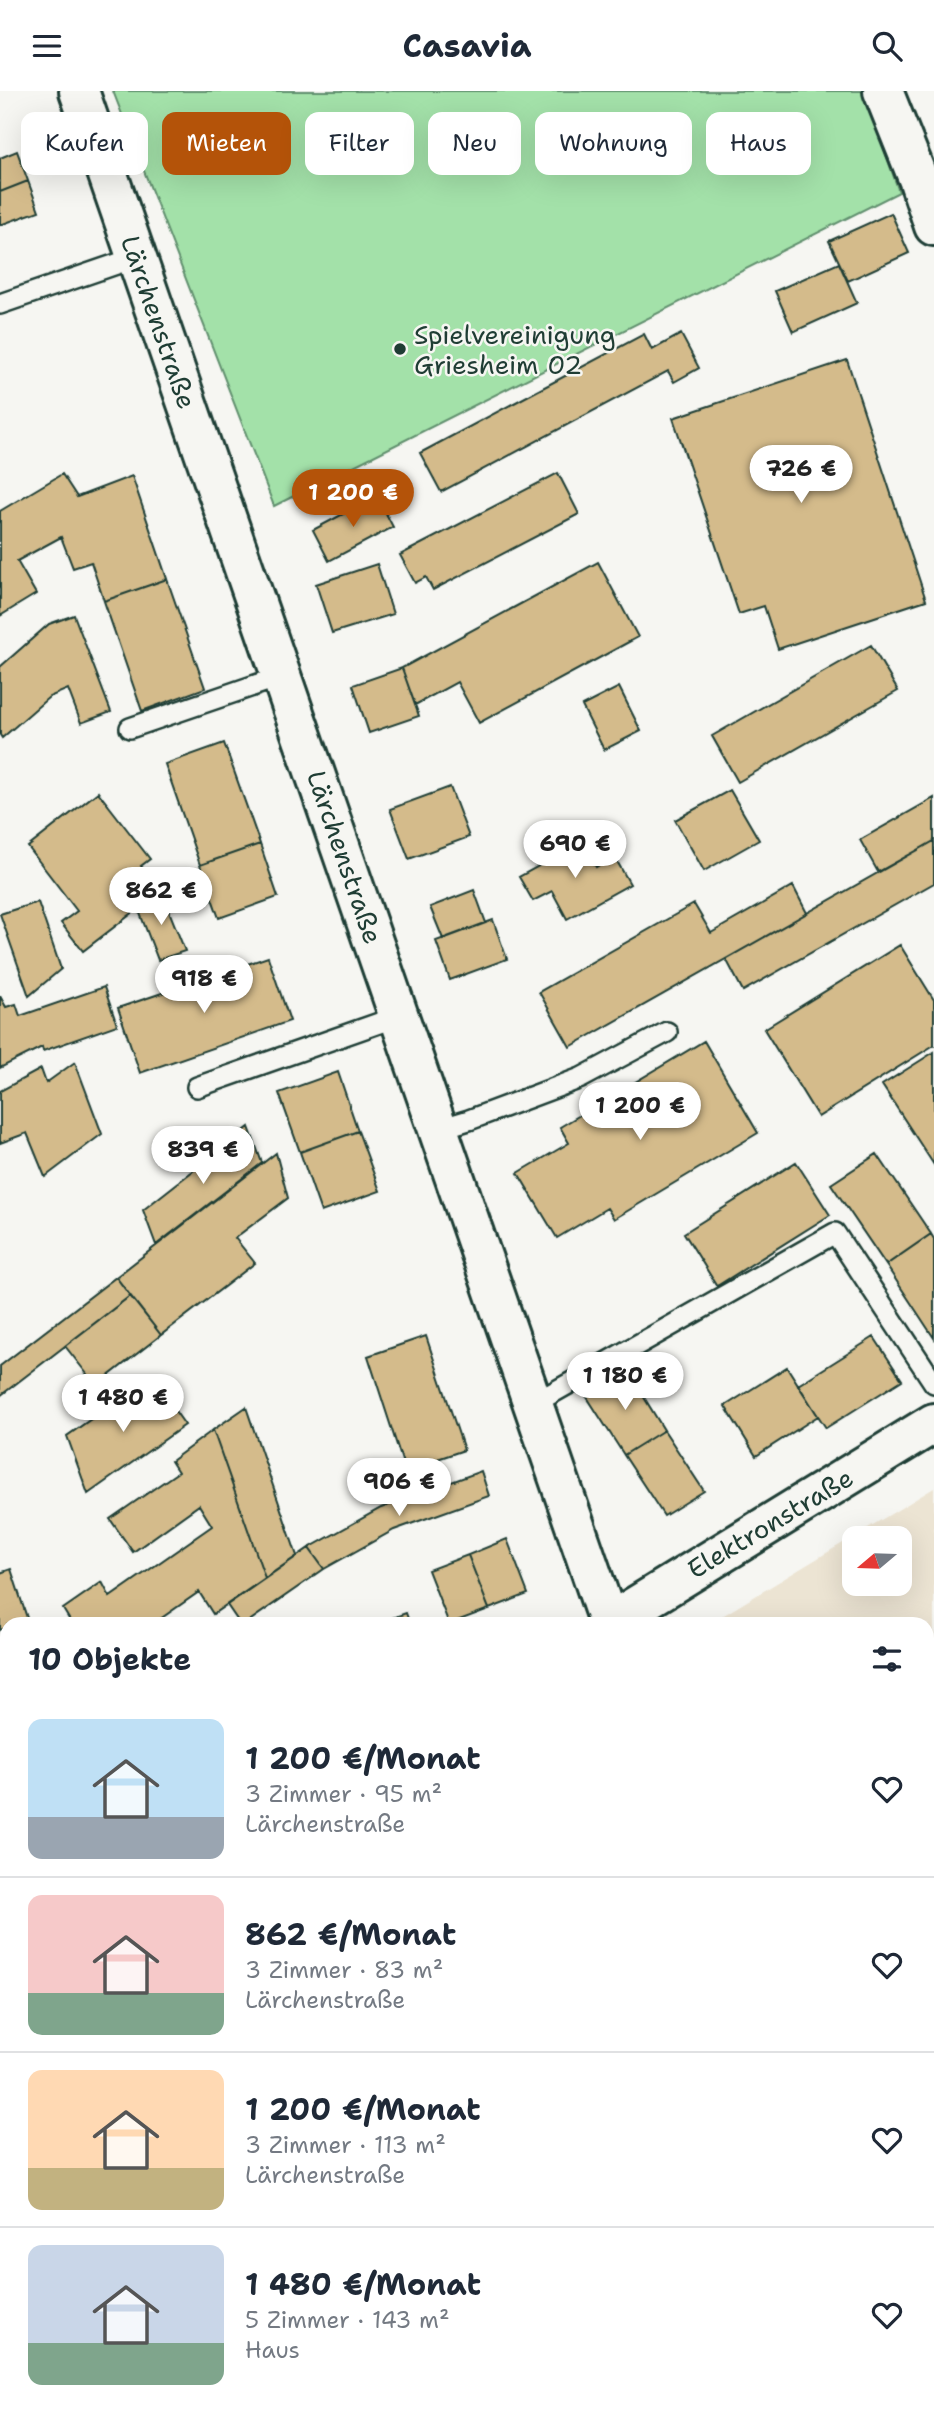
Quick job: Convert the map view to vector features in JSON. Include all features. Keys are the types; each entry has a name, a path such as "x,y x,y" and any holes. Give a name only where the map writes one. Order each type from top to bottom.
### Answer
{"street":[{"name":"Lärchenstraße","path":"79,91 607,1617"},
{"path":"883,91 934,226"},
{"name":"Elektronstraße","path":"620,1617 934,1423"}],"lane":[{"path":"0,304 137,257"},
{"path":"130,728 282,675"},
{"path":"197,1087 400,1016"},
{"path":"439,1129 469,1121 581,1078 667,1032"},
{"path":"533,1404 835,1233 934,1383"}],"shaded area":[{"path":"934,1488 934,1617 721,1617 842,1544 842,1596 912,1596 912,1526 871,1526"}],"green space":[{"name":"Spielvereinigung Griesheim 02","path":"113,91 864,91 899,192 274,506 146,175 148,175 148,112 121,112"}],"building":[{"path":"17,151 21,162 21,175 26,175 28,181 0,192 0,158"},
{"path":"28,181 39,211 0,225 0,192"},
{"path":"891,213 909,253 848,281 829,241"},
{"path":"839,263 857,303 793,332 775,291"},
{"path":"644,334 652,350 681,334 699,368 674,382 668,371 441,492 420,453"},
{"path":"847,360 926,600 778,649 764,606 739,614 673,418"},
{"path":"558,473 579,514 433,590 426,577 415,583 400,555"},
{"path":"62,474 77,497 132,476 167,579 104,601 91,562 73,568 61,537 17,561 36,594 0,616 0,511"},
{"path":"377,496 393,527 329,561 313,530"},
{"path":"598,562 638,637 479,723 457,682 415,705 402,668"},
{"path":"377,564 393,614 332,633 316,584"},
{"path":"167,579 205,688 142,711 104,601"},
{"path":"74,615 111,712 81,723 68,689 49,697 2,738 0,667 49,624"},
{"path":"871,645 898,691 738,782 712,736"},
{"path":"402,668 419,716 369,733 353,685"},
{"path":"619,687 641,731 604,750 582,706"},
{"path":"224,743 260,844 200,865 165,764"},
{"path":"450,787 469,837 409,859 390,809"},
{"path":"730,790 759,840 704,871 675,820"},
{"path":"98,792 150,859 141,866 161,891 83,951 61,923 77,911 28,847"},
{"path":"934,798 934,841 878,872 860,840"},
{"path":"934,841 934,883 743,991 726,959"},
{"path":"582,842 596,867 614,856 630,884 567,919 552,891 533,901 519,877"},
{"path":"260,844 278,897 219,918 200,865"},
{"path":"793,886 807,913 570,1047 539,992 694,904 711,933"},
{"path":"474,890 486,923 443,939 430,907"},
{"path":"161,891 185,951 158,960 138,908"},
{"path":"38,902 61,969 29,996 0,914"},
{"path":"493,920 507,959 450,980 436,941"},
{"path":"900,945 934,1000 934,1045 818,1117 764,1029"},
{"path":"268,957 290,1021 140,1073 118,1008"},
{"path":"104,987 117,1025 43,1051 42,1047 0,1068 0,996 6,1007 16,1004 20,1016"},
{"path":"704,1041 758,1133 614,1219 607,1208 557,1238 518,1173 569,1143 560,1127"},
{"path":"934,1052 934,1165 882,1085"},
{"path":"75,1062 102,1134 45,1177 27,1133 0,1143 0,1091 41,1069 46,1083"},
{"path":"338,1072 358,1131 300,1152 279,1093"},
{"path":"249,1127 262,1163 156,1245 143,1210"},
{"path":"358,1131 380,1191 321,1212 300,1152"},
{"path":"276,1153 288,1198 235,1238 255,1263 161,1335 116,1277"},
{"path":"877,1154 931,1234 886,1265 831,1184"},
{"path":"796,1162 830,1215 717,1286 684,1233"},
{"path":"931,1234 934,1239 934,1338 886,1265"},
{"path":"116,1277 130,1296 0,1396 0,1366"},
{"path":"130,1296 161,1335 89,1391 80,1380 87,1374 65,1346"},
{"path":"426,1336 464,1450 405,1470 368,1356"},
{"path":"874,1337 902,1380 826,1428 798,1385"},
{"path":"787,1367 818,1416 756,1456 725,1406"},
{"path":"626,1368 664,1430 624,1455 585,1394"},
{"path":"151,1377 185,1425 88,1494 67,1436"},
{"path":"246,1407 297,1556 265,1578 213,1430"},
{"path":"213,1430 265,1578 213,1614 199,1592 163,1617 68,1617 63,1609 102,1582 110,1597 212,1526 199,1505 133,1552 110,1519 178,1472 171,1461"},
{"path":"664,1430 704,1491 664,1516 624,1455"},
{"path":"481,1471 489,1496 394,1530 324,1569 309,1548 381,1508"},
{"path":"507,1539 528,1594 489,1609 468,1555"},
{"path":"309,1548 324,1569 255,1617 235,1617 227,1605"},
{"path":"468,1555 489,1609 468,1617 446,1617 428,1570"},
{"path":"11,1569 27,1617 0,1617 0,1573"}],"place":[{"name":"Spielvereinigung Griesheim 02","path":"400,349"}]}
